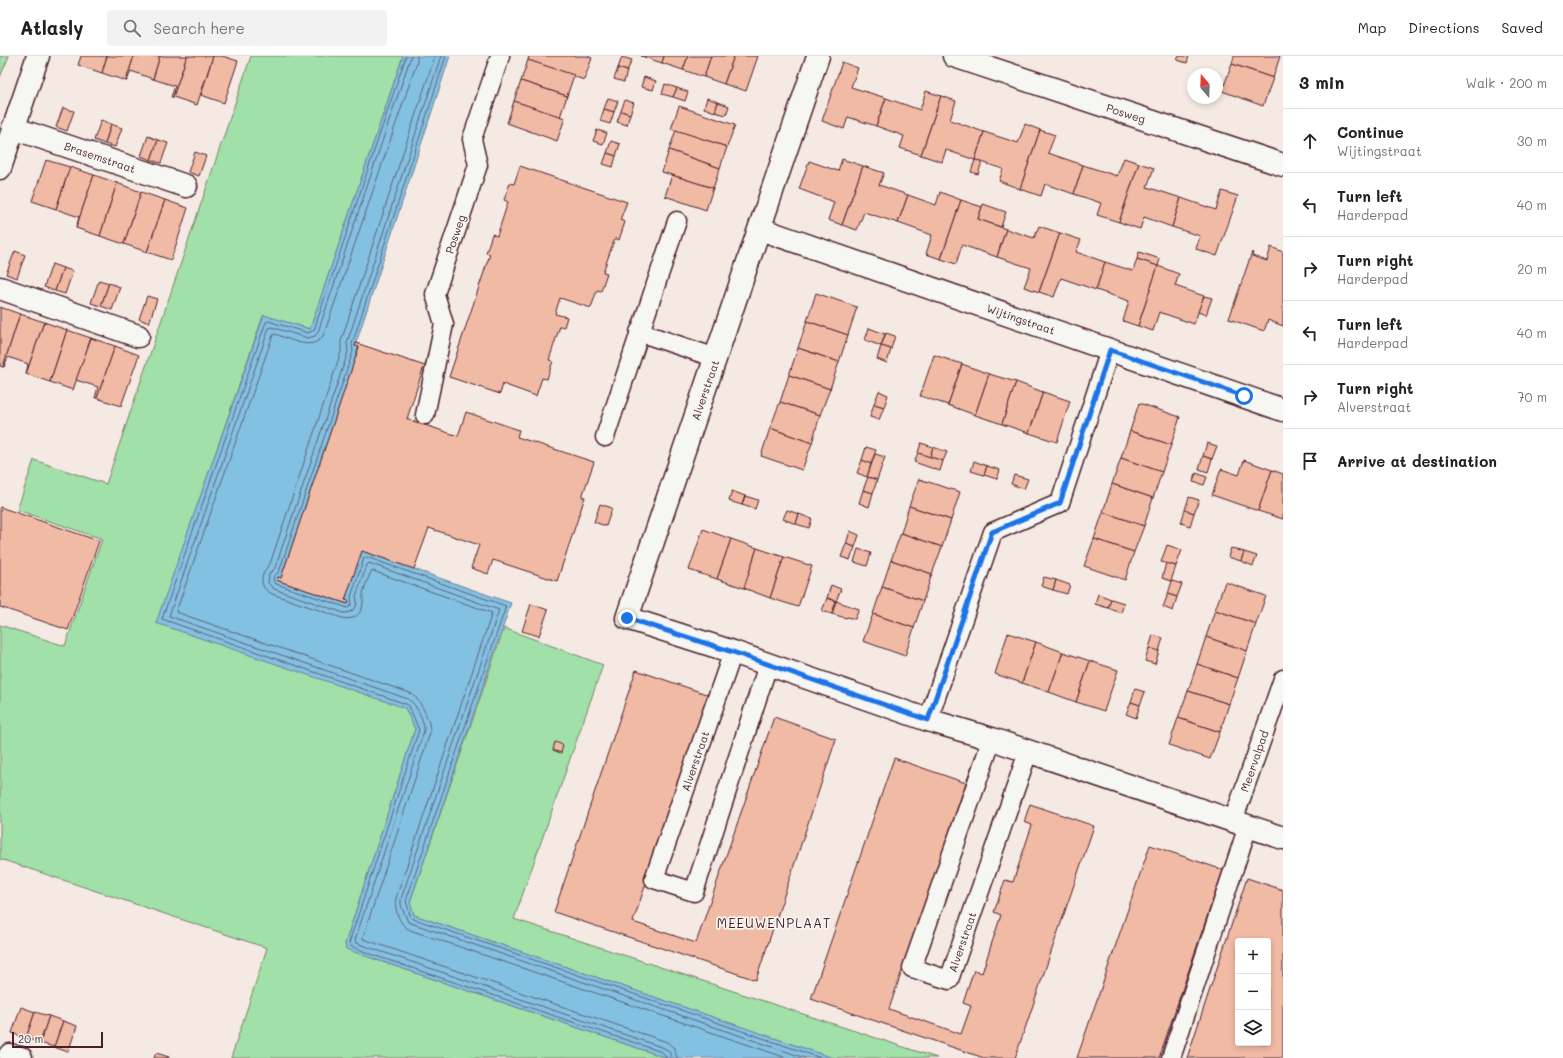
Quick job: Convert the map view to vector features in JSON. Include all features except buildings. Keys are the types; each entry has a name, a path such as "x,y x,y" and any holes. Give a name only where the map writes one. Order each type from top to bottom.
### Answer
{"street":[{"path":"0,168 38,56"},
{"name":"Alverstraat","path":"818,56 627,618 733,652 928,720 992,739 1283,838"},
{"name":"Posweg","path":"964,58 1283,165"},
{"name":"Brasemstraat","path":"13,128 186,186"},
{"name":"Wijtingstraat","path":"760,229 1283,410"},
{"path":"0,288 138,336"}],"lane":[{"name":"Posweg","path":"425,415 444,324 435,294 478,165 472,139 500,56"},
{"path":"605,437 677,221"},
{"path":"639,332 716,358"},
{"path":"928,720 992,532 1060,503 1110,350"},
{"name":"Alverstraat","path":"733,652 654,878 694,892 768,665"},
{"name":"Meervalpad","path":"1240,824 1283,679"},
{"name":"Alverstraat","path":"992,739 912,968 949,980 1028,752"},
{"path":"1170,1058 1240,824"}],"green space":[{"path":"0,56 9,56 0,77"},
{"path":"251,56 403,56 310,329 263,316 157,622 405,707 415,729 345,944 374,959 667,1058 231,1058 267,948 0,859 0,625 65,646 102,539 17,510 34,460 106,484"},
{"path":"504,628 603,665 514,919 937,1058 832,1058 414,915 410,902"}],"water":[{"path":"403,56 450,56 355,346 359,347 281,578 278,577 277,580 347,604 349,601 345,600 362,551 511,603 410,902 414,915 833,1058 667,1058 346,949 345,944 415,729 405,708 156,623 264,315 310,329"}],"district":[{"name":"MEEUWENPLAAT","path":"774,922"}],"route":[{"path":"627,618 733,652 928,720 992,532 1060,503 1110,350 1244,396"}]}
